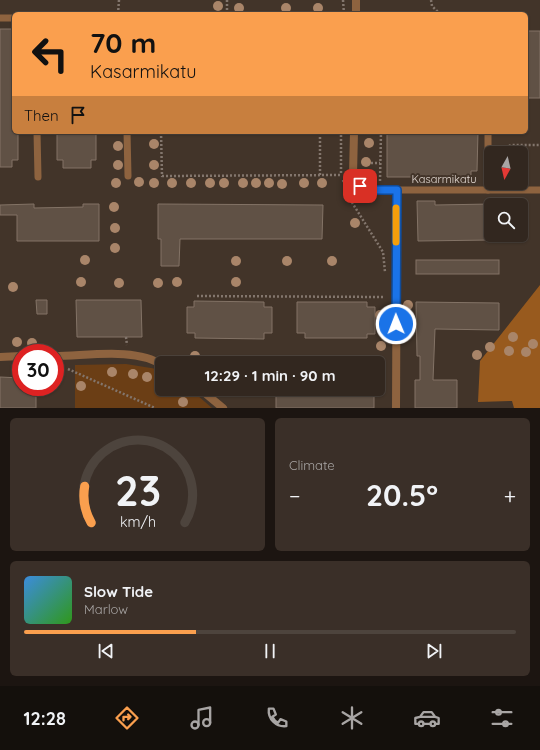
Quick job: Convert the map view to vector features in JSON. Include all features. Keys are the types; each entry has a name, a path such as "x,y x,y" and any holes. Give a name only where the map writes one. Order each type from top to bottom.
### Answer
{"street":[{"path":"356,0 356,12"},
{"name":"Kasarmikatu","path":"354,134 353,175 360,186 376,190 397,190 396,408"},
{"path":"64,356 127,355 155,360"},
{"path":"0,356 12,356"},
{"path":"208,396 223,408"}],"lane":[{"path":"0,18 12,18"},
{"path":"37,134 38,177"},
{"path":"127,134 128,176"},
{"path":"488,134 488,146"},
{"name":"Kasarmikatu","path":"397,190 484,190"},
{"name":"Kasarmikatu","path":"528,190 540,190"}],"path":[{"path":"118,12 119,0"},
{"path":"343,0 344,12"},
{"path":"431,0 432,6 438,12"},
{"path":"161,134 162,176 342,175"},
{"path":"320,134 320,175"},
{"path":"342,134 342,175 348,196 383,252 385,275"},
{"path":"381,134 380,182 388,182"},
{"path":"509,146 540,145"},
{"path":"385,290 385,305"},
{"path":"197,296 385,297"},
{"path":"68,369 155,408"}],"shaded area":[{"path":"540,285 540,408 514,408 512,401 478,402 480,361"},
{"path":"126,364 155,369 155,396 198,396 212,408 75,408 75,365"}],"building":[{"path":"0,29 12,29 12,134 18,134 18,160 12,160 12,167 0,167"},
{"path":"528,31 540,31 540,98 528,98"},
{"path":"57,134 96,134 96,160 91,160 91,168 63,168 63,160 57,160"},
{"path":"387,134 478,134 477,171 471,171 471,180 443,179 443,177 387,177"},
{"path":"417,201 435,201 435,205 484,204 484,240 418,241"},
{"path":"34,204 34,208 83,207 83,204 99,204 99,241 17,241 17,215 0,215 0,205"},
{"path":"158,204 323,205 322,239 180,239 179,266 161,266 161,239 158,239"},
{"path":"416,260 499,260 499,274 416,274"},
{"path":"36,300 47,300 47,314 37,314"},
{"path":"76,300 141,300 142,337 77,337"},
{"path":"194,301 264,302 264,307 272,307 272,333 264,333 264,339 195,338 195,333 187,333 187,307 194,307"},
{"path":"297,302 367,302 367,307 375,307 375,334 367,334 367,338 305,338 305,333 297,333"},
{"path":"416,302 499,303 499,330 435,329 433,380 457,380 457,408 415,408 415,380 420,380 420,356 417,356"},
{"path":"0,377 12,378 12,396 36,396 36,408 0,408"},
{"path":"276,396 374,396 374,408 276,408"}],"slow traffic":[{"path":"396,208 396,242"}],"route":[{"path":"360,186 376,190 397,190 395,295 396,324"}]}
